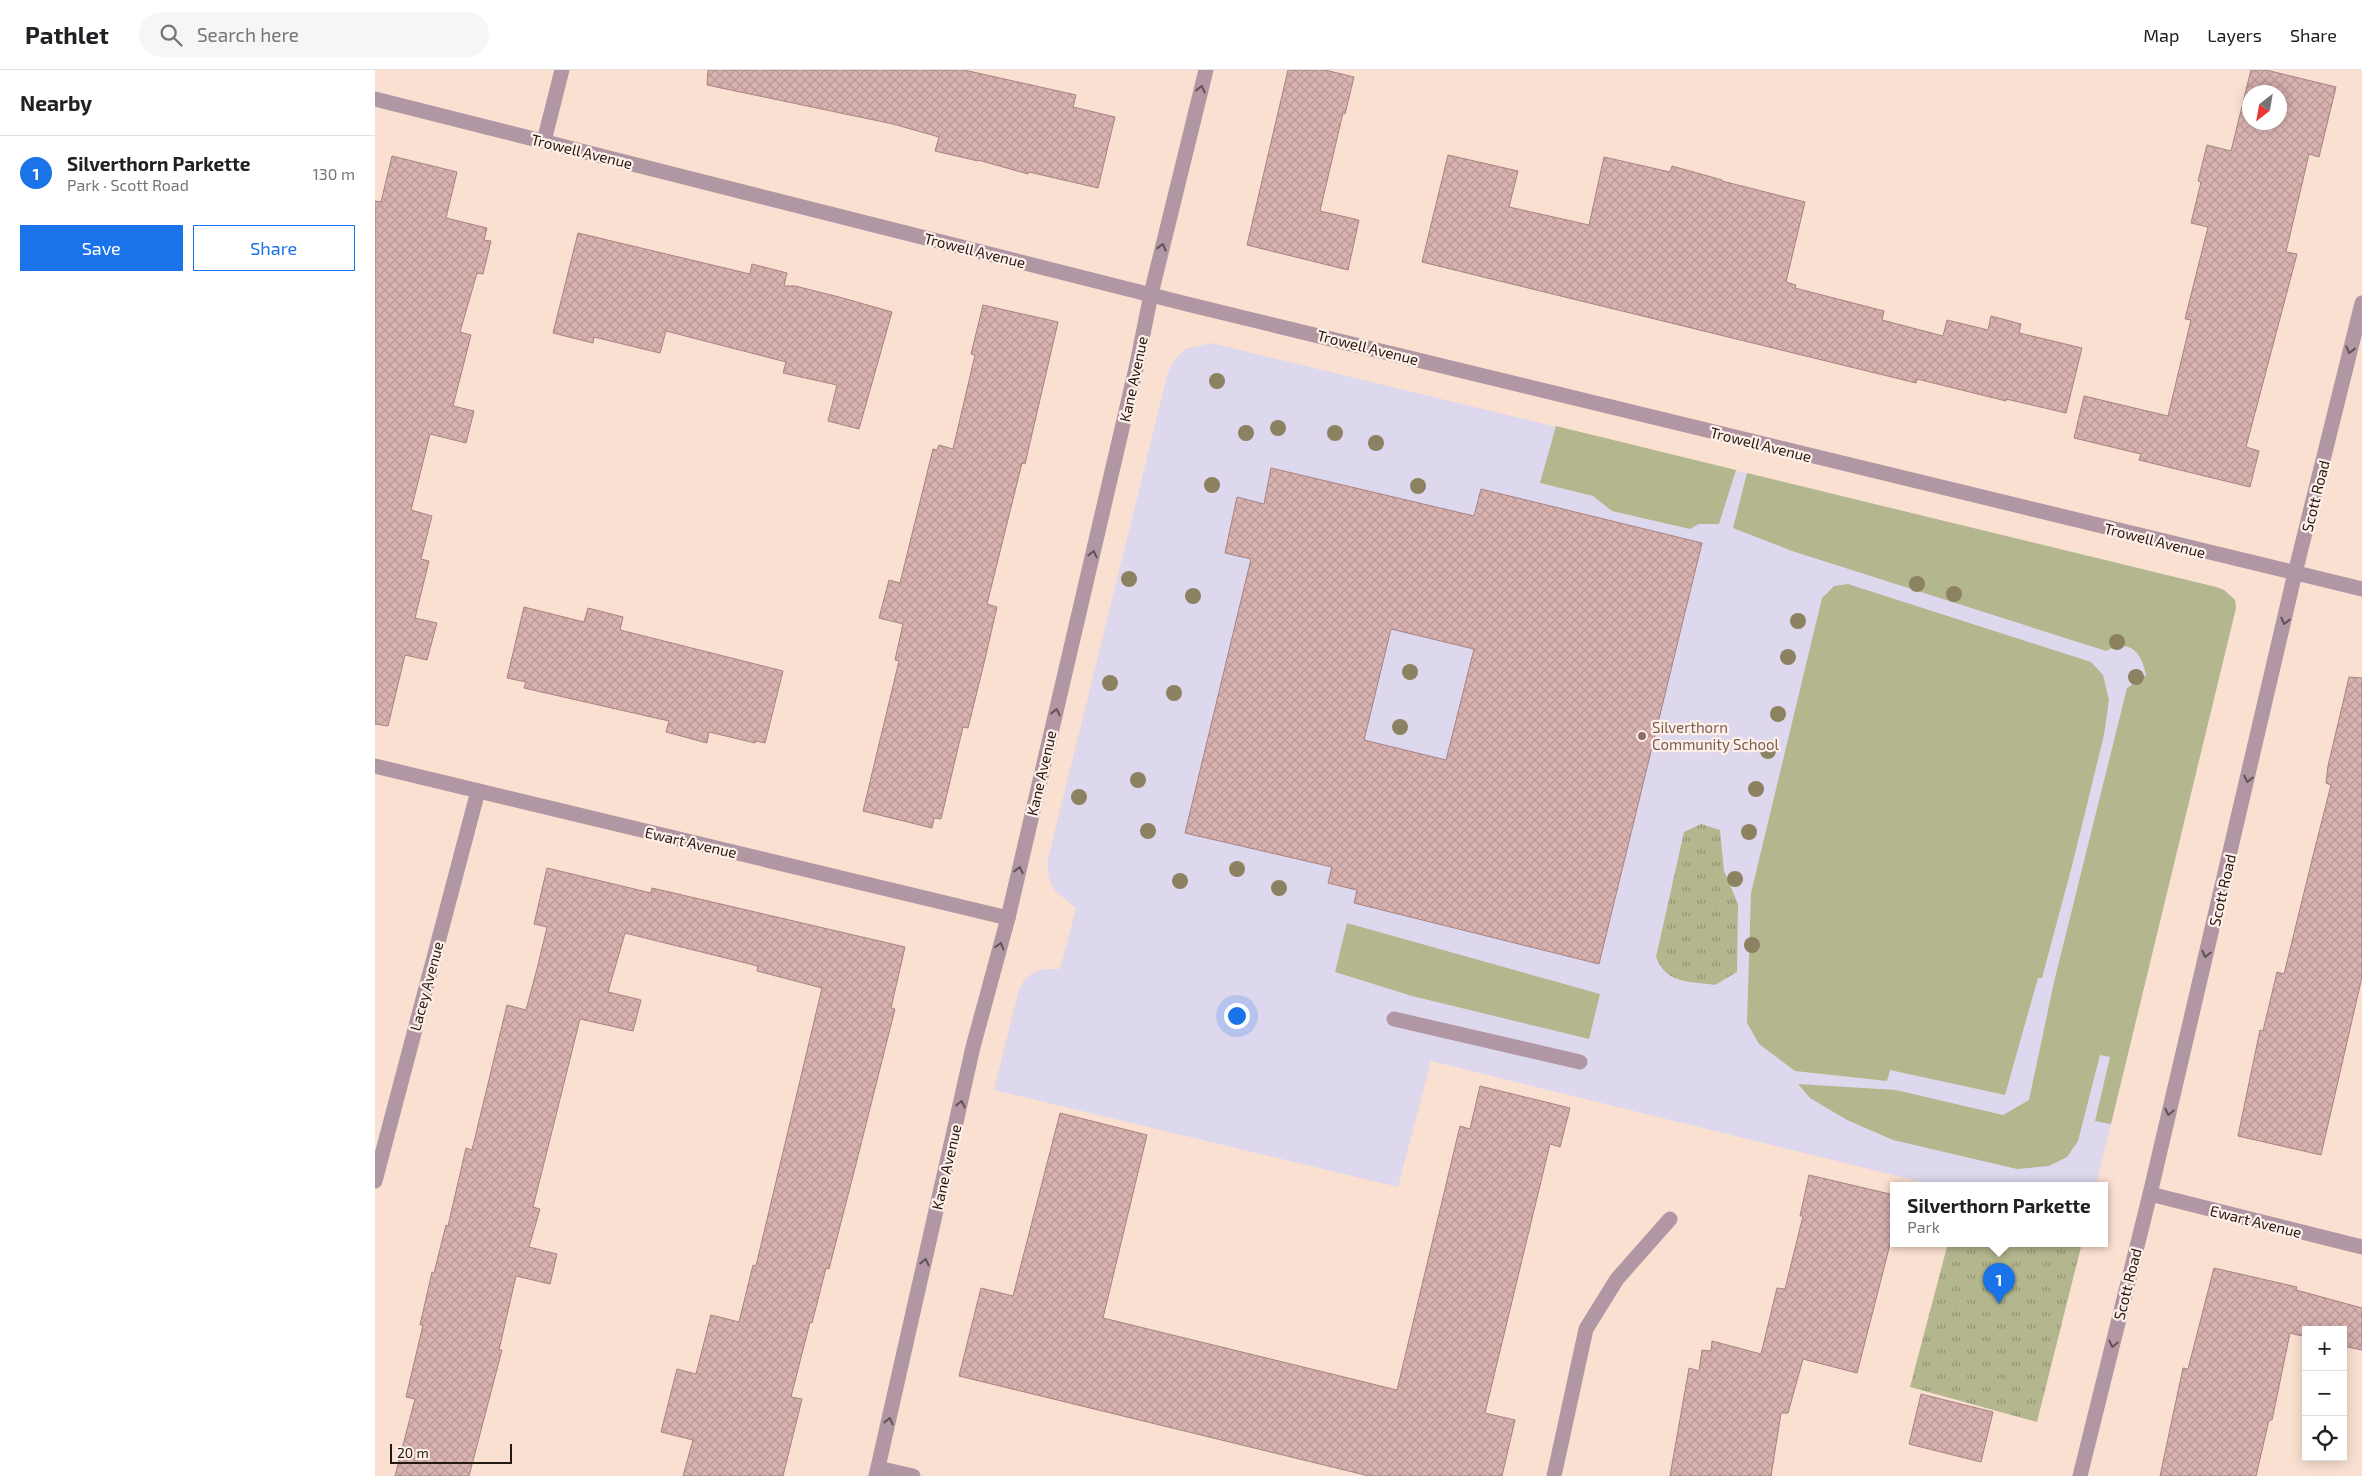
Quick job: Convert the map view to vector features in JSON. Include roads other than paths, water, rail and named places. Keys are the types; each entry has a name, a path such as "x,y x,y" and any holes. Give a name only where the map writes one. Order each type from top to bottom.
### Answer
{"street":[{"path":"544,141 562,70"},
{"name":"Kane Avenue","path":"877,1472 973,1047 1008,918 1137,364 1151,294 1206,70"},
{"name":"Trowell Avenue","path":"375,99 1747,442 2362,589"},
{"name":"Scott Road","path":"2080,1476 2150,1194 2295,573 2362,303"},
{"name":"Ewart Avenue","path":"375,766 1008,918"},
{"name":"Lacey Avenue","path":"375,1181 478,791"},
{"path":"1394,1019 1580,1062"},
{"name":"Ewart Avenue","path":"2150,1194 2362,1247"},
{"path":"1554,1476 1586,1329 1617,1279 1670,1219"},
{"path":"877,1472 913,1476"}],"place":[{"name":"Silverthorn Community School","path":"1642,736"},
{"name":"Silverthorn Parkette","path":"1999,1304"}]}
